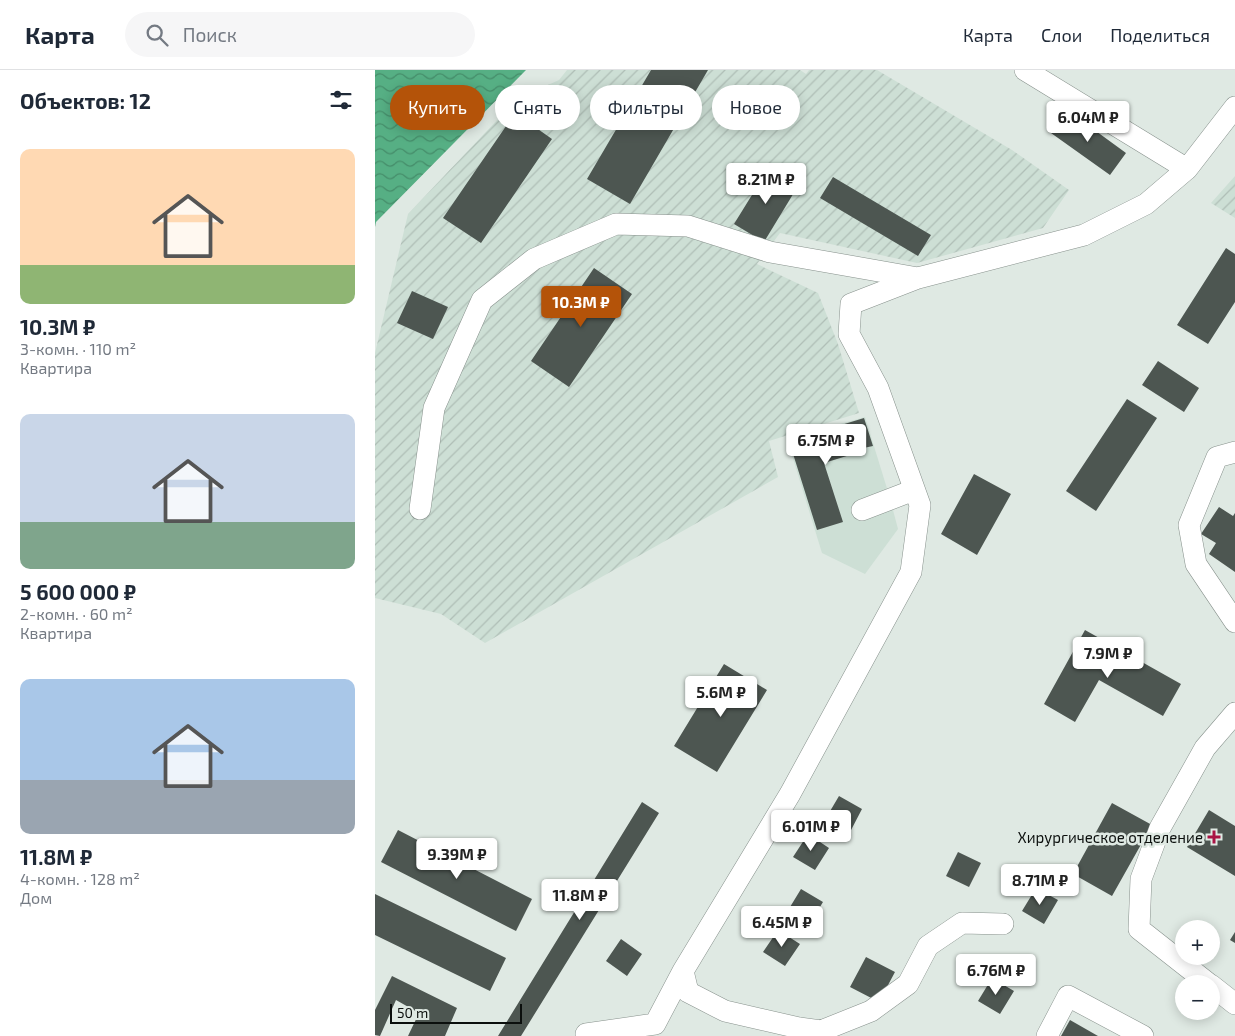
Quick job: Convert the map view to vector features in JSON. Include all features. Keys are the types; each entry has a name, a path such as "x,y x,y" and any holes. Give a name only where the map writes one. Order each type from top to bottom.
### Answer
{"street":[{"path":"1025,70 1187,169"},
{"path":"586,1034 655,1024 683,971 790,794 911,572 919,505 878,388 849,334 851,304 918,278 1084,235 1146,204 1187,169 1235,108"},
{"path":"420,509 434,408 478,310 483,300 533,259 616,224 688,226 770,252 918,278"},
{"path":"1235,452 1217,457 1189,525 1196,564 1235,622"},
{"path":"862,510 914,490"},
{"path":"1197,975 1139,929 1141,879 1160,828 1205,748 1235,713"},
{"path":"683,971 688,992 725,1011 799,1028 821,1031 871,1011 908,984 928,946 962,923 1003,924"},
{"path":"1220,993 1235,1004"},
{"path":"1047,1036 1068,996 1143,1036"}],"shaded area":[{"path":"567,70 800,70 806,74 809,70 877,70 1012,150 1069,190 1043,228 917,263 780,233 757,264 818,293 838,344 859,413 769,441 778,477 485,643 441,614 375,598 375,353 408,214 495,122 495,130 580,130 580,85 548,85 559,80"},
{"path":"1235,176 1235,218 1211,203"},
{"path":"865,417 898,529 865,574 822,553 787,439"}],"water":[{"path":"375,70 526,70 511,85 495,85 495,101 485,112 485,85 390,85 390,130 467,130 376,222 375,227"}],"building":[{"path":"651,70 708,70 699,85 642,85"},
{"path":"1067,110 1126,153 1110,175 1051,133"},
{"path":"503,130 539,130 552,139 481,243 443,218"},
{"path":"616,130 673,130 630,204 587,179"},
{"path":"768,169 798,186 764,242 734,224"},
{"path":"833,177 931,235 918,256 820,198"},
{"path":"1226,248 1235,254 1235,302 1208,344 1177,325"},
{"path":"594,268 632,294 569,387 531,361"},
{"path":"412,291 448,307 433,339 397,323"},
{"path":"1158,361 1199,388 1184,412 1142,385"},
{"path":"1127,399 1157,418 1096,511 1066,491"},
{"path":"864,418 873,446 849,451 850,455 824,463 843,522 817,530 789,441"},
{"path":"974,474 1011,494 977,555 941,534"},
{"path":"1219,507 1233,516 1235,513 1235,572 1209,554 1216,543 1201,534"},
{"path":"1085,630 1181,684 1163,716 1099,680 1075,722 1044,704"},
{"path":"724,664 767,690 717,772 674,746"},
{"path":"839,796 862,809 850,832 826,818"},
{"path":"642,802 659,813 521,1036 498,1036"},
{"path":"1112,803 1152,825 1112,896 1073,874"},
{"name":"Хирургическое отделение","path":"1209,810 1235,826 1235,876 1187,847"},
{"path":"398,830 532,899 516,931 381,862"},
{"path":"808,834 829,848 815,870 793,857"},
{"path":"958,852 981,863 969,887 946,876"},
{"path":"1036,888 1058,900 1044,924 1022,911"},
{"path":"801,889 823,902 809,925 787,912"},
{"path":"375,894 506,958 490,991 375,935"},
{"path":"778,930 800,944 785,966 763,952"},
{"path":"1235,932 1235,943 1230,940"},
{"path":"621,939 642,954 627,976 606,961"},
{"path":"866,957 895,972 879,1002 850,987"},
{"path":"392,976 457,1008 445,1036 408,1036 419,1013 396,1000 380,1036 375,1035 375,1010"},
{"path":"992,978 1014,991 1000,1014 978,1001"},
{"path":"1070,1020 1098,1036 1061,1036"}],"place":[{"name":"Хирургическое отделение","path":"1214,837"}]}
